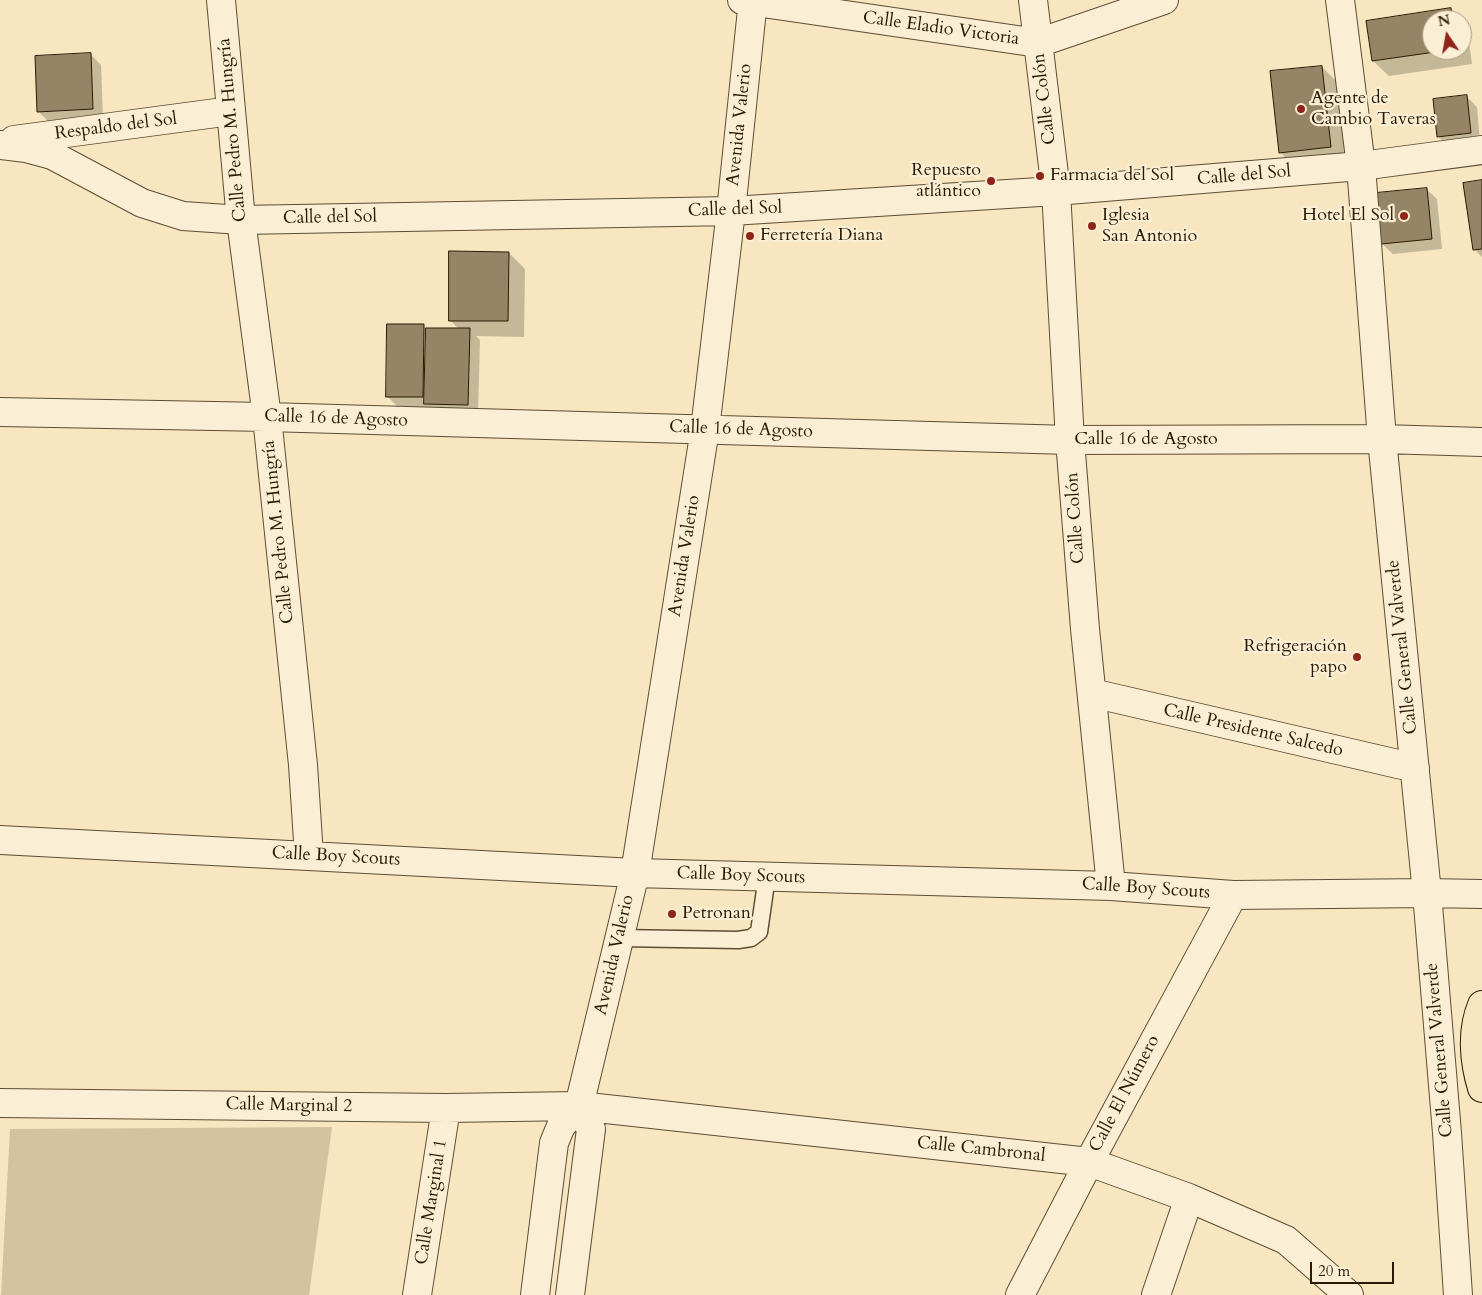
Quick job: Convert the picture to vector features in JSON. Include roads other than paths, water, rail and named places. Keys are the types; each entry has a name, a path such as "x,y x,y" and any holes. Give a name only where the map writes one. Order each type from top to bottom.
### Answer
{"main road":[{"path":"1482,1005 1475,1037 1476,1069 1482,1088"}],"street":[{"name":"Calle Pedro M. Hungría","path":"222,0 241,220 266,417 303,765 309,856"},
{"name":"Calle Eladio Victoria","path":"749,0 871,20 1038,43 1164,0"},
{"name":"Avenida Valerio","path":"535,1295 554,1143 561,1126 579,1106 635,873 705,429 731,211 749,0"},
{"name":"Calle Colón","path":"1033,0 1056,191 1070,440 1111,886"},
{"name":"Calle General Valverde","path":"1340,0 1361,166 1382,439 1427,893 1458,1295"},
{"name":"Respaldo del Sol","path":"0,143 231,112"},
{"name":"Calle del Sol","path":"0,143 52,155 142,203 184,216 241,220 731,211 1056,191 1361,166 1482,150"},
{"name":"Calle 16 de Agosto","path":"0,412 266,417 1070,440 1382,439 1482,442"},
{"name":"Calle Presidente Salcedo","path":"1092,693 1415,768"},
{"name":"Calle Boy Scouts","path":"0,840 635,873 1111,886 1233,895 1482,894"},
{"name":"Calle El Número","path":"1020,1295 1089,1162 1233,895"},
{"name":"Calle Marginal 2","path":"0,1103 446,1108 579,1106"},
{"name":"Calle Cambronal","path":"579,1106 1089,1162 1189,1198 1286,1240 1349,1295"},
{"path":"570,1295 591,1129 579,1106"},
{"name":"Calle Marginal 1","path":"417,1295 446,1108"},
{"path":"1156,1295 1189,1198"}],"lane":[{"path":"619,938 738,940 751,938 759,932 767,876"}],"place":[{"name":"Agente de Cambio Taveras","path":"1301,109"},
{"name":"Farmacia del Sol","path":"1040,176"},
{"name":"Repuesto atlántico","path":"991,181"},
{"name":"Hotel El Sol","path":"1404,216"},
{"name":"Iglesia San Antonio","path":"1092,226"},
{"name":"Ferretería Diana","path":"750,236"},
{"name":"Refrigeración papo","path":"1357,657"},
{"name":"Petronan","path":"672,914"}]}
